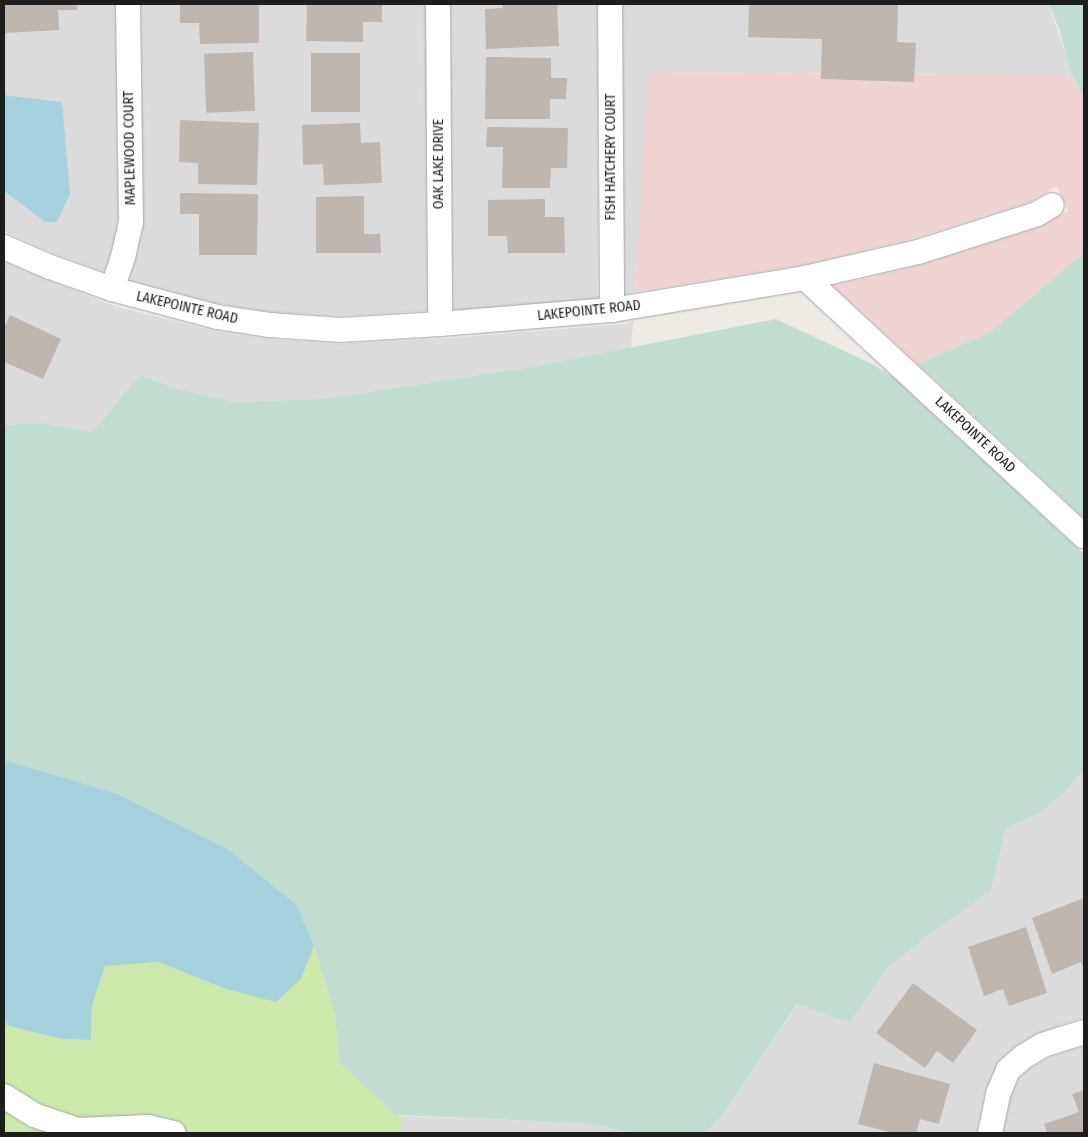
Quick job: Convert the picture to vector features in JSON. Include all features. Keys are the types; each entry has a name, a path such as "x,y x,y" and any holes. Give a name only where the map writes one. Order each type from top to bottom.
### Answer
{"street":[{"name":"MAPLEWOOD COURT","path":"112,289 123,258 131,222 128,4"},
{"name":"OAK LAKE DRIVE","path":"438,4 440,324"},
{"name":"FISH HATCHERY COURT","path":"610,4 612,310"},
{"path":"805,278 918,252 1037,214 1052,205"},
{"name":"LAKEPOINTE ROAD","path":"4,246 50,267 112,289 217,317 270,326 341,330 612,310 805,278 1084,536"},
{"path":"990,1133 998,1094 1008,1070 1023,1057 1043,1045 1084,1032"},
{"path":"4,1096 34,1115 78,1130 148,1127 173,1133"}],"shaded area":[{"path":"4,4 116,4 119,220 112,253 105,272 55,254 4,231 4,191 45,222 57,222 61,102 4,95"},
{"path":"140,4 426,4 428,311 341,316 272,312 219,304 128,280 135,260 143,221"},
{"path":"450,4 598,4 598,310 450,310"},
{"path":"622,4 1049,4 1073,76 650,72 635,292 624,294"},
{"path":"649,72 1073,76 1084,97 1084,253 989,333 918,364 833,286 920,265 1040,227 1068,211 1057,186 1032,201 915,238 803,265 635,292"},
{"path":"4,262 118,307 214,331 268,339 340,344 453,338 624,324 633,321 631,348 532,367 323,399 234,402 175,388 140,375 92,432 43,423 4,425"},
{"path":"1084,770 1084,1017 1038,1033 1016,1046 1000,1060 986,1091 977,1133 701,1133 722,1116 798,1004 850,1023 888,967 991,891 1006,828 1042,812 1067,790"},
{"path":"1084,1046 1084,1133 1002,1133 1010,1098 1018,1079 1030,1068 1048,1058"},
{"path":"402,1116 586,1123 635,1133 401,1133"}],"green space":[{"path":"1049,4 1084,4 1084,97 1070,71 1060,31"},
{"path":"1084,253 1084,518 918,364 989,333"},
{"path":"776,319 870,363 892,376 1084,554 1084,770 1067,790 1042,812 1006,828 991,891 888,967 850,1023 797,1004 722,1116 704,1133 635,1133 585,1123 396,1115 339,1062 335,1015 314,946 297,905 229,850 118,794 4,760 4,425 43,423 92,432 140,375 175,388 234,402 323,399 532,367"},
{"path":"314,946 335,1015 339,1062 396,1115 402,1116 401,1133 4,1133 4,1019 8,1026 61,1039 91,1040 92,1006 105,966 159,962 223,988 276,1001 301,979"}],"water":[{"path":"4,95 62,102 70,194 57,222 45,222 4,191"},
{"path":"4,760 118,794 229,850 297,905 314,946 301,979 276,1002 223,988 159,962 105,966 92,1006 91,1040 61,1039 8,1026 4,1019"}],"building":[{"path":"4,4 77,4 77,10 58,10 59,30 4,33"},
{"path":"180,4 259,4 259,43 200,44 199,23 180,23"},
{"path":"307,4 382,4 382,22 363,22 363,42 306,41"},
{"path":"503,4 557,4 559,46 486,49 485,9 503,8"},
{"path":"749,4 898,4 897,42 916,43 914,82 821,79 822,39 748,37"},
{"path":"253,52 255,111 206,113 204,54"},
{"path":"311,53 360,53 360,112 311,112"},
{"path":"486,57 551,58 551,78 567,78 566,99 550,99 550,119 485,119"},
{"path":"180,120 259,123 257,185 198,184 198,163 179,162"},
{"path":"360,123 361,143 380,142 382,183 324,185 323,164 303,165 302,125"},
{"path":"487,127 568,128 567,168 551,168 550,188 502,188 503,147 486,147"},
{"path":"180,193 258,194 257,255 199,255 199,214 180,214"},
{"path":"364,196 364,234 380,234 381,253 316,253 316,197"},
{"path":"545,199 545,217 564,217 565,253 508,253 507,236 488,236 488,200"},
{"path":"10,315 61,339 43,379 4,362 4,328"},
{"path":"1084,898 1084,970 1081,962 1052,974 1032,918"},
{"path":"1026,927 1047,993 1009,1006 1003,989 984,996 968,947"},
{"path":"913,983 977,1030 953,1063 937,1051 925,1068 876,1033"},
{"path":"874,1063 950,1084 939,1124 920,1119 916,1133 894,1133 858,1124"},
{"path":"1084,1090 1084,1133 1047,1133 1044,1124 1079,1112 1072,1094"}]}
